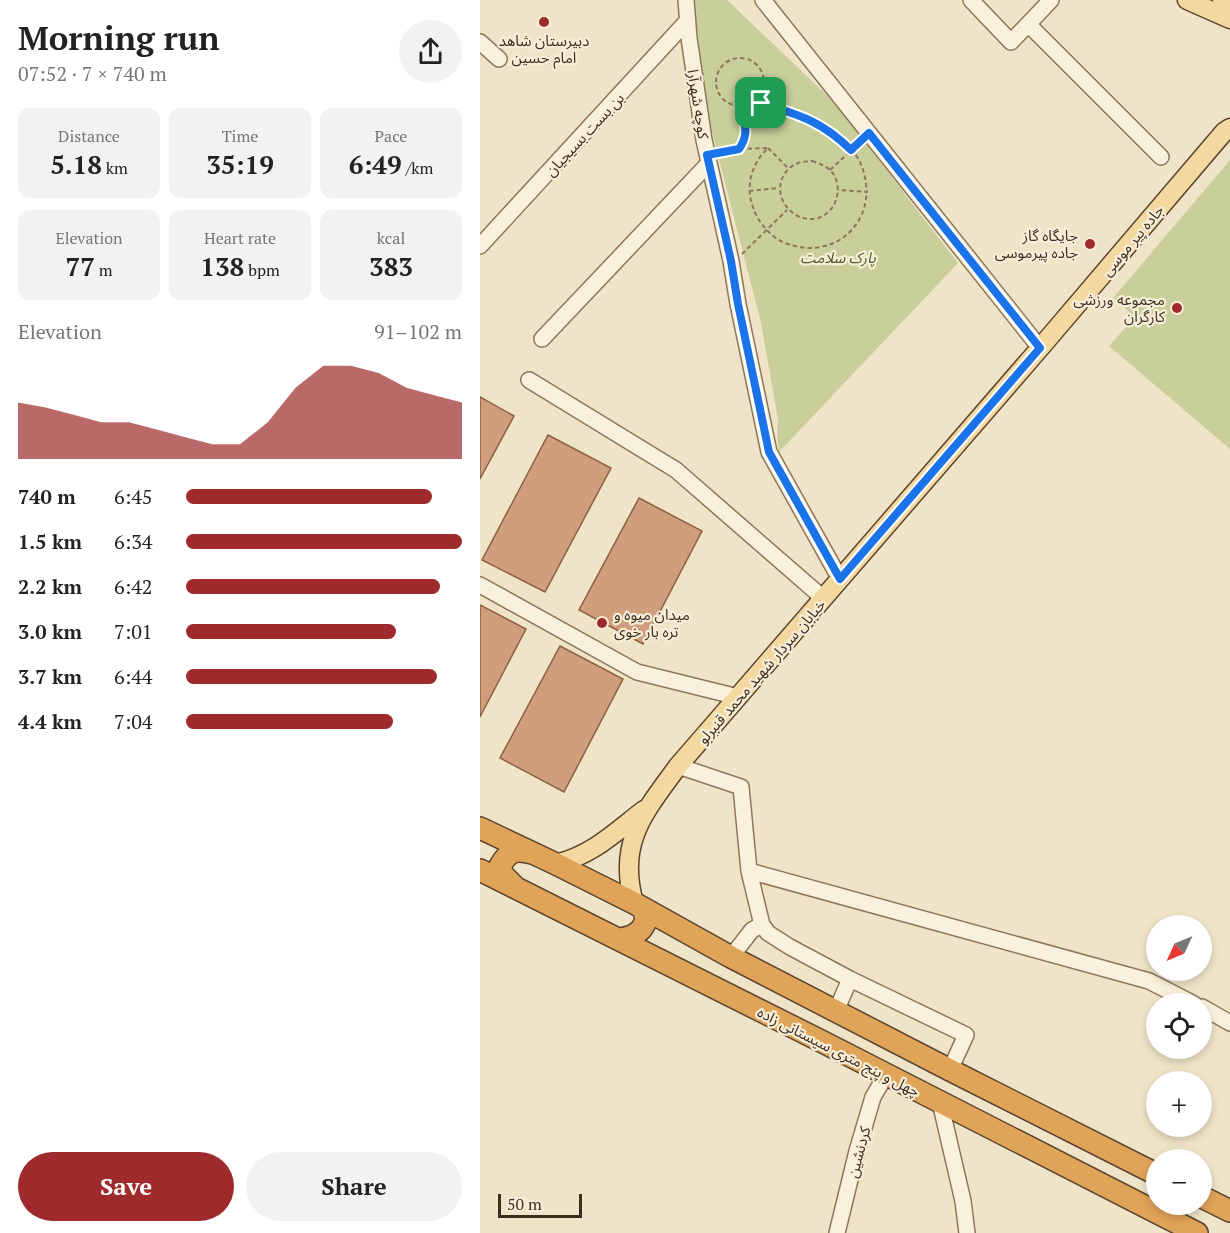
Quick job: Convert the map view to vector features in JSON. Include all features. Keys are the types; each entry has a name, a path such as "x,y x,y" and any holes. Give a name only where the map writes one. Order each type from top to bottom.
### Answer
{"highway":[{"path":"480,828 556,864 731,957 1146,1169"},
{"path":"519,890 503,875 500,866 505,856 512,852 520,850 533,853"},
{"name":"چهل و پنج متری سیستانی زاده","path":"480,870 1197,1233"},
{"path":"619,939 628,939 635,935 645,923 646,914 638,906"},
{"path":"1212,1202 1230,1211"}],"main road":[{"path":"1187,0 1230,19"},
{"path":"1222,0 1230,3"},
{"name":"جاده پیر موسی","path":"1040,348 1228,126"},
{"name":"خیابان سردار شهید محمد قنبرلو","path":"650,805 678,766 1040,348"},
{"path":"556,864 580,856 599,846 650,805"},
{"path":"638,906 630,888 629,857 633,836 650,805"}],"street":[{"name":"کوچه شهرآرا","path":"686,0 696,87 708,159 769,452 840,579"},
{"path":"763,0 1040,348"},
{"path":"971,0 1011,42 1052,0"},
{"name":"بن بست بسیجیان","path":"480,246 687,21"},
{"path":"1028,24 1161,158"},
{"path":"480,42 499,59"},
{"path":"542,339 708,159"},
{"path":"529,380 676,470 824,598"},
{"path":"480,585 637,672 738,697"},
{"path":"678,766 741,788 749,871 762,925 768,933 850,979 966,1035 950,1070"},
{"path":"749,871 1149,981 1172,993"},
{"path":"731,957 752,930 762,925"},
{"path":"836,1011 850,979"},
{"path":"1212,1013 1230,1023"},
{"name":"کردنشین","path":"837,1233 873,1097 886,1075"},
{"path":"940,1102 963,1201 967,1233"}],"path":[{"path":"751,104 762,91 764,81 762,73 750,60 731,60 718,71 715,80 717,90 724,99 741,107 761,103 809,118 831,132 858,159 863,170 867,192 862,215 839,241 828,246 805,249 784,243 766,230 750,203 749,191 750,178 759,159 768,148"},
{"path":"739,149 744,143 746,128 741,107"},
{"path":"830,170 869,133"},
{"path":"708,159 739,149 768,148 789,169"},
{"path":"812,161 830,170 838,183 838,194 833,207 825,215 810,220 798,217 788,209 782,200 779,188 782,178 789,169 799,162 812,161"},
{"path":"749,191 779,188"},
{"path":"838,190 867,192"},
{"path":"731,264 788,209"}],"green space":[{"name":"پارک سلامت","path":"695,0 727,0 833,101 958,263 779,452 778,419 761,323 710,124 700,70"},
{"name":"مجموعه ورزشی کارگران","path":"1230,160 1230,449 1109,346 1135,317 1113,298"}],"building":[{"path":"480,397 514,416 480,479"},
{"path":"548,435 611,468 545,592 482,560"},
{"path":"639,498 702,531 643,644 579,610"},
{"path":"480,605 526,629 480,717"},
{"path":"560,646 623,679 564,792 500,758"}],"place":[{"name":"دبیرستان شاهد امام حسین","path":"544,22"},
{"name":"جایگاه گاز جاده پیرموسی","path":"1090,244"},
{"name":"مجموعه ورزشی کارگران","path":"1177,308"},
{"name":"میدان میوه و تره بار خوی","path":"602,623"}],"route":[{"path":"761,103 809,118 831,132 851,150 869,133 1040,348 840,579 769,452 731,261 707,155 739,149 744,143 746,128 741,107 761,103"}]}
